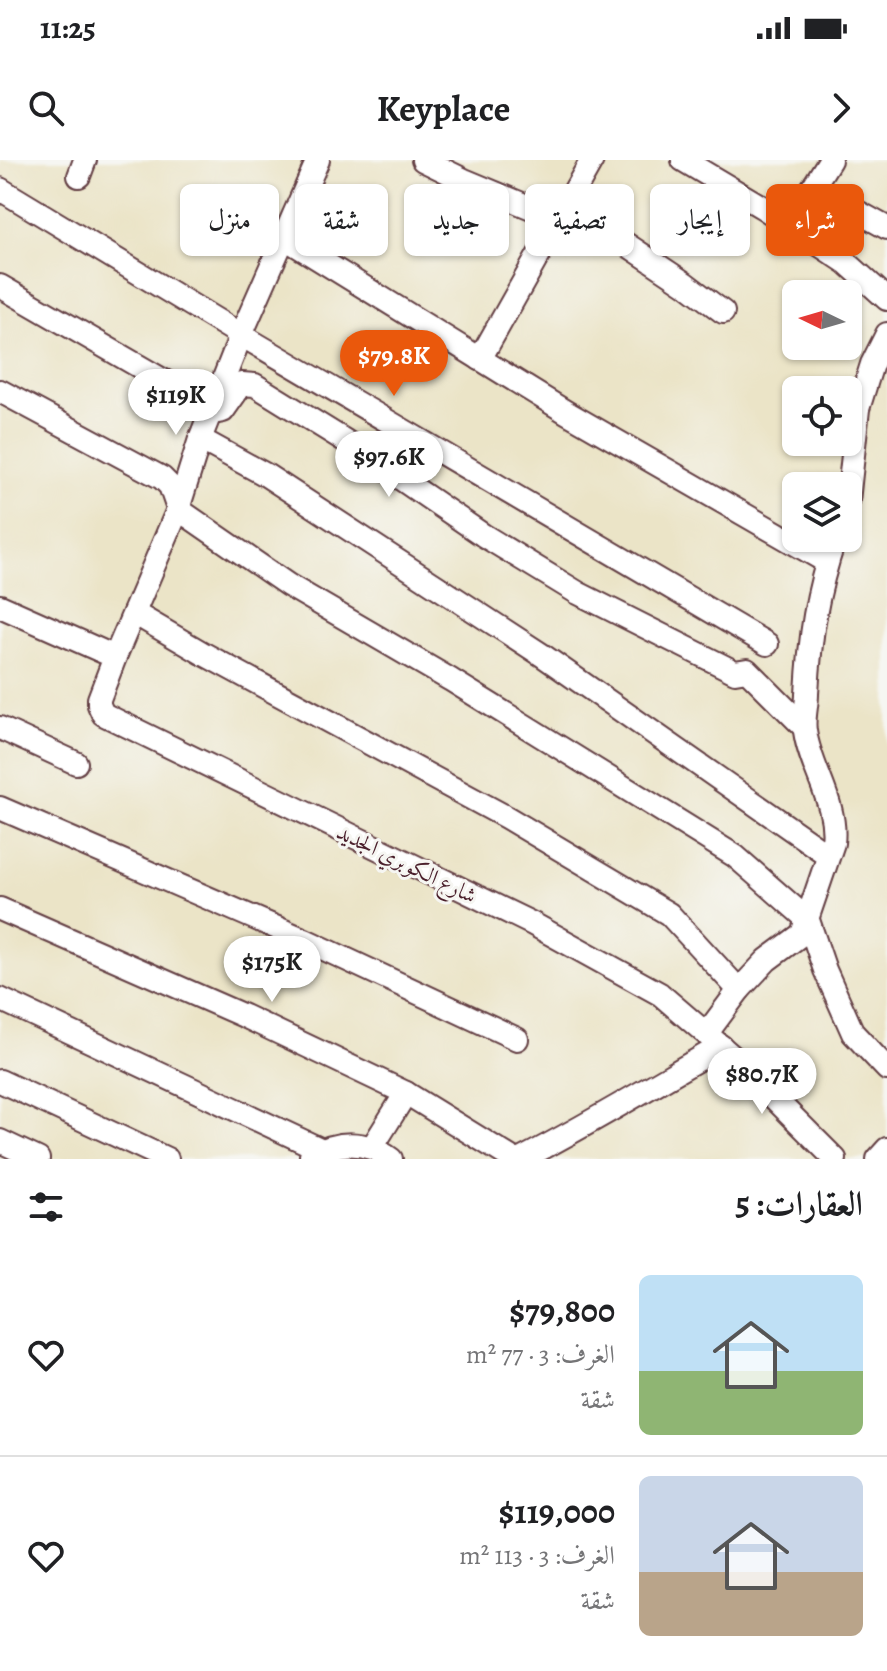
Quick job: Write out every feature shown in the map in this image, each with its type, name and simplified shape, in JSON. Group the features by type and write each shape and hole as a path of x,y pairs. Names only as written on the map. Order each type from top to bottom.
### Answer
{"street":[{"name":"شارع الكوبري الجديد","path":"318,160 211,409 178,509 99,699 103,714 533,924 660,994 714,1039 800,1121 832,1158"},
{"path":"423,160 464,180 525,200"},
{"path":"578,184 592,160"},
{"path":"683,160 716,168 766,207"},
{"path":"815,184 830,160"},
{"path":"0,189 241,335 767,644"},
{"path":"864,215 887,228"},
{"path":"283,237 603,434 827,562"},
{"path":"634,254 686,284 723,312"},
{"path":"480,359 537,256"},
{"path":"836,256 887,299"},
{"path":"0,286 211,409 223,411 242,384 255,385 344,440 483,535 578,593 735,672 747,670 804,727"},
{"path":"851,472 858,409 872,364 887,334"},
{"path":"0,391 162,478 170,486 178,509 288,585 463,687 735,856 808,920 825,970 853,1033 887,1069"},
{"path":"200,439 266,475 542,655 828,855"},
{"path":"538,1156 714,1039 739,990 767,960 802,934 834,830 804,727 810,634 830,552"},
{"path":"0,606 115,657"},
{"path":"134,613 506,817 669,914 739,990"},
{"path":"0,728 76,763"},
{"path":"0,808 305,940 517,1039"},
{"path":"0,909 244,1016 406,1093 513,1159"},
{"path":"0,999 314,1154 338,1145 362,1143 382,1153 406,1093"},
{"path":"0,1081 167,1159"},
{"path":"0,1141 38,1159"},
{"path":"878,1159 887,1149"}]}
